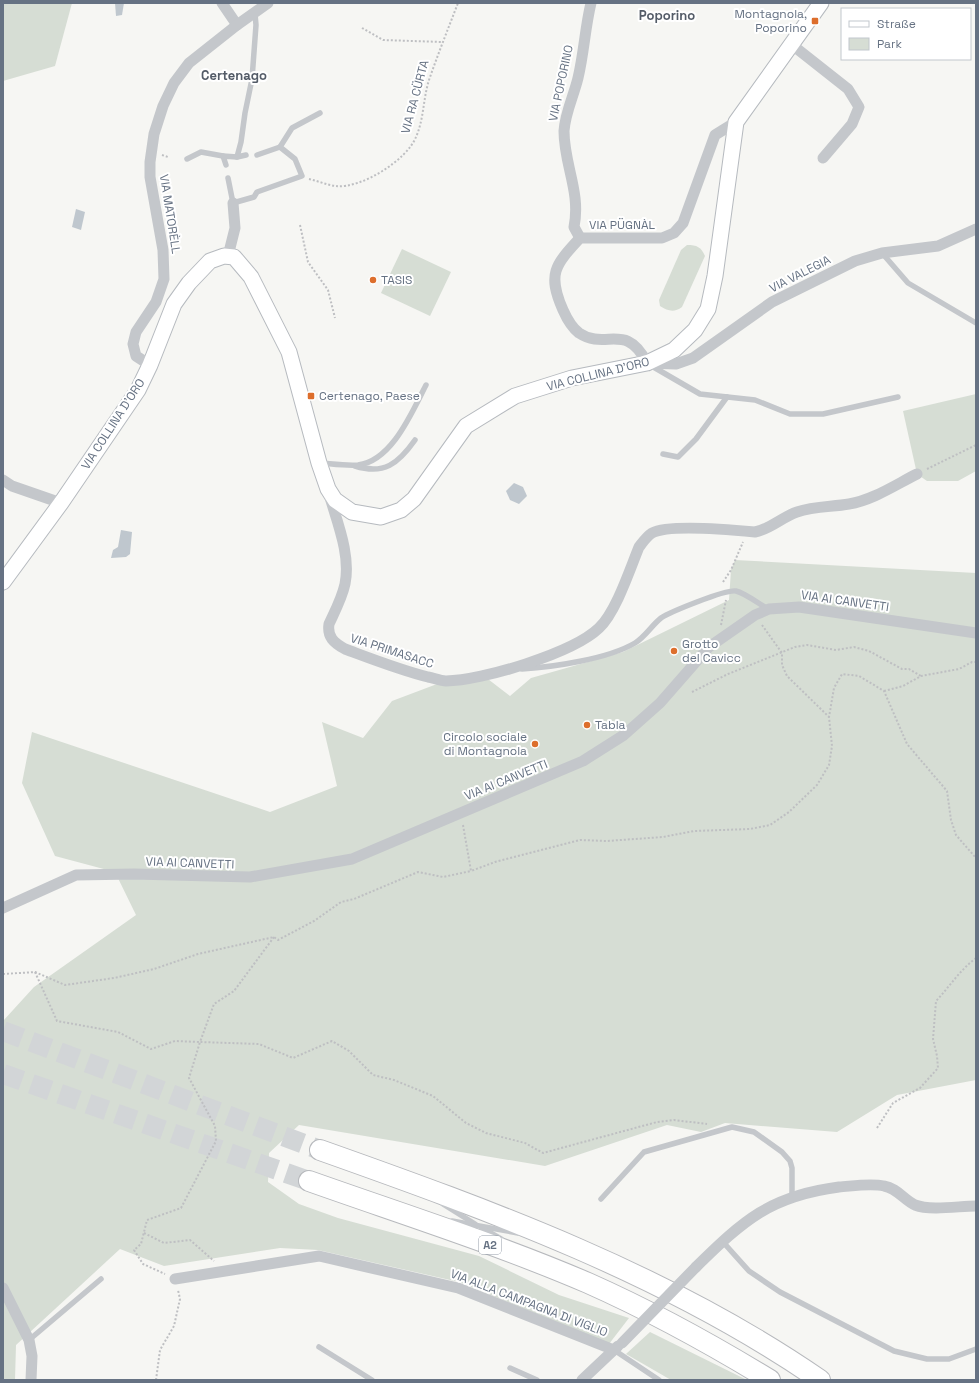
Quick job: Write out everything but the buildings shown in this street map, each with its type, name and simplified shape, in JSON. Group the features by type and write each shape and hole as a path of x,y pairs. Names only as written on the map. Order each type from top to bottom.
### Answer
{"highway":[{"name":"A2","path":"320,1150 410,1183 556,1240 622,1268 698,1306 759,1341 820,1380"},
{"name":"A2","path":"309,1181 399,1212 546,1266 618,1297 667,1321 770,1380"}],"street":[{"path":"222,3 236,25"},
{"name":"VIA MATORÈLL","path":"150,365 136,356 133,344 136,332 156,302 164,279 164,250 150,177 150,153 154,134 169,92 180,74 190,63 236,25 268,3"},
{"name":"VIA POPORINO","path":"580,238 574,227 577,212 575,193 566,152 564,130 578,76 591,3"},
{"name":"VIA COLLINA D'ORO","path":"3,582 61,503 138,390 150,365 174,304 189,283 210,261 218,257 228,256 237,260 251,277 289,352 319,463 328,490 336,500 352,512 381,517 389,516 402,510 414,499 466,426 509,400 572,378 646,363 674,350 695,330 708,309 715,276 736,122 820,3"},
{"path":"792,44 848,89 859,107 852,124 823,158"},
{"name":"VIA PÜGNÀL","path":"646,363 634,344 624,339 591,339 579,333 569,323 558,298 554,277 560,259 580,238 662,238 674,233 683,223 715,135 736,122"},
{"path":"228,256 235,228 234,203"},
{"name":"VIA VALEGIA","path":"646,363 676,364 693,358 772,302 855,261 882,253 938,246 976,228"},
{"name":"VIA PRIMASACC","path":"328,490 344,552 346,567 345,584 328,631 330,638 336,645 344,649 418,675 445,681 484,676 506,670 545,656 588,637 600,628 610,614 640,547 645,539 653,533 676,528 746,531 764,530 796,512 809,508 849,504 862,501 917,474"},
{"path":"3,480 12,486 61,503"},
{"name":"VIA AI CANVETTI","path":"3,908 76,875 134,874 250,878 352,859 584,761 624,735 660,703 709,647 755,615 769,609 799,607 976,633"},
{"name":"VIA ALLA CAMPAGNA DI VIGLIO","path":"582,1380 744,1221 764,1209 792,1196 848,1186 884,1186 896,1190 915,1205 925,1207 976,1206"},
{"name":"VIA ALLA CAMPAGNA DI VIGLIO","path":"175,1279 319,1256 458,1288 618,1346"},
{"path":"3,1288 29,1340 32,1356 31,1380"}],"lane":[{"path":"237,156 241,142 244,113 252,79 256,24 254,14"},
{"path":"257,155 280,147 292,128 320,113"},
{"path":"228,178 234,203 254,197 257,192 302,176 295,159 280,147"},
{"path":"187,159 201,152 223,156 246,155"},
{"path":"223,156 226,165"},
{"path":"882,253 908,283 976,323"},
{"path":"646,363 700,394 755,400 790,414 823,414 898,397"},
{"path":"319,463 358,465 375,460 386,452 426,385"},
{"path":"663,454 678,457 696,439 727,397"},
{"path":"347,464 365,469 379,469 393,465 404,455 414,440"},
{"path":"728,592 736,591 769,609"},
{"name":"VIA PRIMASACC","path":"506,670 533,668 617,652 636,643 662,618 691,604 728,592"},
{"path":"601,1199 644,1152 732,1127 754,1132 782,1152 790,1161 792,1168 792,1196"},
{"path":"410,1183 506,1242"},
{"path":"399,1212 556,1240"},
{"path":"722,1242 749,1271 780,1292 894,1351 927,1359 949,1359 976,1349"},
{"path":"512,1246 546,1266"},
{"path":"29,1340 100,1279"},
{"path":"618,1346 659,1380"},
{"path":"319,1347 372,1380"},
{"path":"510,1368 536,1380"}],"path":[{"name":"VIA RA CÜRTA","path":"302,176 336,186 352,184 383,171 407,152 416,137 428,83 442,42 458,3"},
{"path":"362,28 383,40 442,42"},
{"path":"300,225 308,262 328,290 335,318"},
{"path":"917,474 976,445"},
{"path":"723,582 741,550 746,531"},
{"path":"720,639 721,616 728,592"},
{"path":"755,615 782,653 782,665 787,676 829,717"},
{"path":"692,692 728,674 795,647 807,645 836,650 854,647 869,650 902,669 909,669 922,676"},
{"path":"884,691 903,686 922,676 959,669 972,662 976,662"},
{"path":"3,974 34,972 65,985 114,978 154,969 198,954 274,937 278,940 314,921 341,902 354,899 418,872 443,877 471,871 495,862 580,840 607,841 663,837 694,831 750,829 770,825 789,812 811,791 829,765 832,746 829,717 830,707 834,688 842,674 859,676 884,691 907,744 947,791 951,820 956,835 976,858"},
{"path":"462,812 471,871"},
{"path":"156,1380 160,1350 174,1326 180,1299 175,1279 144,1264 134,1250 141,1244 146,1220 181,1208 216,1141 215,1126 189,1078 214,1004 234,991 274,937"},
{"path":"877,1128 893,1103 920,1088 938,1068 933,1039 936,1001 946,990 956,975 976,958"},
{"path":"34,972 57,1021 118,1032 151,1049 175,1042 259,1044 293,1058 332,1041 349,1052 373,1075 394,1080 432,1096 466,1123 486,1133 525,1143 543,1153 657,1122 674,1120 709,1125 717,1132"},
{"path":"144,1233 164,1243 190,1240 225,1271"}],"green space":[{"path":"3,3 72,3 55,66 3,81"},
{"path":"687,245 698,247 702,250 705,256 682,307 674,311 668,310 660,306 659,300 681,250"},
{"path":"402,249 451,272 430,316 381,293"},
{"path":"976,394 976,471 958,481 927,481 917,474 903,411"},
{"path":"735,560 976,573 976,1080 897,1095 837,1132 725,1123 701,1132 667,1125 545,1166 299,1125 269,1153 268,1182 299,1204 338,1218 479,1256 559,1295 629,1318 609,1344 459,1282 318,1250 280,1248 164,1266 120,1249 16,1345 15,1380 3,1380 3,1021 34,987 136,915 115,872 55,856 22,783 32,732 270,812 337,786 322,722 363,738 392,701 445,681 484,676 510,696 531,678 623,652 729,600 731,570"},
{"path":"650,1332 747,1380 671,1380 626,1354"}],"shaded area":[{"path":"115,3 124,3 122,15 116,16"},
{"path":"76,209 85,212 81,230 72,227"},
{"path":"514,483 523,487 527,496 519,504 510,500 506,491"},
{"path":"121,530 132,532 130,554 126,557 111,558 113,550 118,547"}],"tunnel":[{"path":"3,1031 320,1150"},
{"path":"3,1074 309,1181"}],"place":[{"name":"Montagnola, Poporino","path":"815,21"},
{"name":"TASIS","path":"373,280"},
{"name":"Certenago, Paese","path":"311,396"},
{"name":"Grotto del Cavicc","path":"674,651"},
{"name":"Tabla","path":"587,725"},
{"name":"Circolo sociale di Montagnola","path":"535,744"}],"district":[{"name":"Poporino","path":"667,15"},
{"name":"Certenago","path":"234,75"}]}
